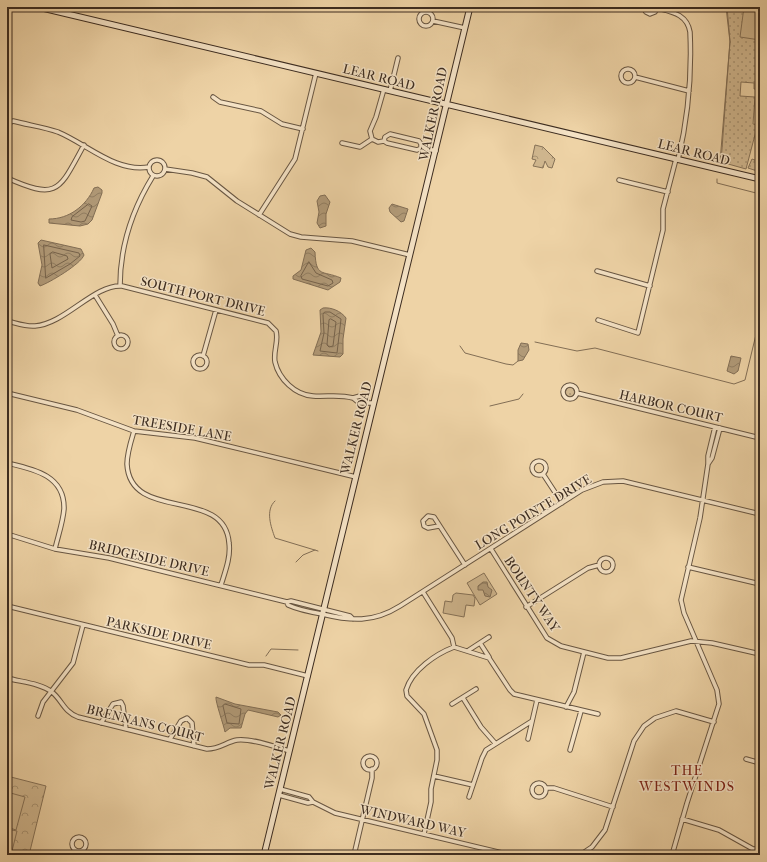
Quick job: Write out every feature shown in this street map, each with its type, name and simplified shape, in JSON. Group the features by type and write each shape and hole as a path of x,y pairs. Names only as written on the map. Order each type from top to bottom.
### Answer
{"street":[{"name":"LEAR ROAD","path":"38,7 760,179"},
{"name":"WALKER ROAD","path":"264,855 470,7"},
{"path":"598,320 638,333 663,230 663,210 685,129 691,55 688,25 679,15 657,8 654,12 649,14 643,7"},
{"path":"433,21 465,28"},
{"path":"372,139 371,129 398,58"},
{"path":"259,215 295,159 316,73"},
{"path":"635,77 689,90"},
{"path":"213,96 220,102 265,113 282,124 303,129"},
{"path":"7,124 13,121 56,131 115,163 130,167 148,167"},
{"path":"384,141 386,135 390,134 419,141 421,147"},
{"path":"372,139 378,142 384,141 417,150 421,147 436,151"},
{"path":"342,143 360,147 372,139"},
{"path":"7,178 42,191 53,189 62,183 84,145"},
{"path":"159,160 165,169 161,176 153,176 149,172 148,167 151,162 159,160"},
{"path":"165,169 207,177 236,201 285,232 296,236 352,241 410,255"},
{"path":"120,286 121,257 129,224 137,203 153,176"},
{"path":"619,180 668,192"},
{"path":"597,271 650,286"},
{"name":"SOUTH PORT DRIVE","path":"7,321 31,326 45,325 106,289 120,286 266,322 274,327 278,336 275,351 276,366 284,380 296,390 311,396 336,394 353,398 362,397 366,398 367,402"},
{"path":"95,295 113,324 118,336"},
{"path":"203,356 216,310"},
{"name":"TREESIDE LANE","path":"7,393 76,410 134,431 195,438 356,477"},
{"name":"HARBOR COURT","path":"576,393 760,438"},
{"name":"SOUTH PORT DRIVE","path":"353,398 359,403 374,403"},
{"path":"672,855 718,706 718,693 684,613 681,600 699,521 708,456 715,427"},
{"path":"708,464 712,458 720,428"},
{"path":"134,431 127,463 129,473 137,487 153,498 207,512 218,519 226,530 230,549 222,585"},
{"path":"7,463 41,472 52,479 60,490 64,510 55,548"},
{"path":"543,474 562,503"},
{"name":"LONG POINTE DRIVE","path":"323,612 350,616 353,618 368,618 383,615 423,592 593,484 613,481 628,482 760,514"},
{"path":"440,526 428,528 424,526 423,521 426,516 431,516 440,526 465,565"},
{"name":"BRIDGESIDE DRIVE","path":"7,534 55,548 109,558 287,602 291,601 323,612"},
{"name":"BOUNTY WAY","path":"490,549 542,632 552,642 608,658 618,658 686,641 712,643 760,654"},
{"path":"526,607 588,568 599,565"},
{"path":"688,567 760,584"},
{"path":"423,592 452,638 454,646"},
{"name":"BRIDGESIDE DRIVE","path":"287,602 295,608 323,612"},
{"name":"PARKSIDE DRIVE","path":"7,606 249,665 264,665 308,676"},
{"path":"38,716 43,702 73,663 83,625"},
{"path":"469,650 489,637"},
{"path":"480,642 511,692 537,700 598,714"},
{"path":"424,834 431,802 430,789 437,760 437,750 426,718 420,708 407,696 406,690 416,673 444,651 454,646 489,658"},
{"path":"566,707 574,692 584,652"},
{"path":"7,678 43,687 51,691"},
{"path":"452,704 476,689"},
{"name":"BRENNANS COURT","path":"51,691 70,714 101,723 212,749 242,740 290,751"},
{"path":"463,698 481,727 495,743"},
{"path":"528,738 537,700"},
{"path":"101,723 113,704 121,702 123,706 126,729"},
{"path":"570,750 581,711"},
{"path":"583,854 592,847 602,834 613,807 634,741 640,730 646,724 667,713 676,712 714,722"},
{"path":"170,740 181,721 187,718 192,723 194,746"},
{"path":"469,797 483,755 495,743 532,721"},
{"path":"746,759 760,763"},
{"path":"354,855 372,778 372,769"},
{"path":"434,776 473,785"},
{"path":"546,788 554,788 613,807"},
{"name":"WINDWARD WAY","path":"280,792 304,795 313,802 332,812 511,855"},
{"path":"682,819 719,830 753,849 760,849"}],"green space":[{"path":"727,7 760,7 760,89 754,89 754,83 741,82 740,96 755,97 753,124 760,125 760,131 756,131 746,169 721,162 730,41"},
{"path":"744,7 760,7 760,40 740,37"},
{"path":"535,145 543,147 555,159 552,168 548,167 545,161 543,168 533,166 536,160 532,159"},
{"path":"752,159 760,162 760,172 748,168"},
{"path":"568,388 572,388 574,392 572,396 568,396 566,394 566,390"},
{"path":"484,573 497,594 480,605 467,583"},
{"path":"456,593 473,595 475,598 474,606 466,605 464,617 443,613 445,601 452,602 453,595"},
{"path":"7,776 46,786 29,855 7,855"},
{"path":"7,792 25,797 16,830 7,827"},
{"path":"7,829 17,831 11,855 7,855"}],"water":[{"path":"98,187 102,190 102,193 92,220 88,224 80,226 49,223 49,219 63,217 82,206 94,188"},
{"path":"325,195 330,202 326,214 326,226 320,228 317,223 319,212 317,201 320,196"},
{"path":"392,204 408,209 404,221 401,222 390,212 389,208"},
{"path":"41,240 81,249 84,255 82,259 71,268 40,286 38,283 42,265 38,243"},
{"path":"311,248 315,252 317,266 321,272 341,278 340,282 328,290 293,279 293,276 301,270 306,250"},
{"path":"323,308 336,310 346,318 343,339 343,354 340,357 313,355 321,332 320,310"},
{"path":"521,343 528,344 529,350 523,360 518,361 518,350"},
{"path":"731,356 741,358 738,371 734,374 727,371"},
{"path":"483,582 487,582 488,587 492,590 490,597 485,596 483,590 478,590 478,586"},
{"path":"216,697 235,704 278,712 281,715 278,717 248,710 245,714 241,728 230,728 225,732"}],"waterway":[{"path":"720,162 730,42 726,7"},
{"path":"717,179 717,183 760,194"},
{"path":"535,342 577,351 595,348 734,384 745,380 760,318"},
{"path":"460,346 465,353 506,364 513,365 518,361"},
{"path":"490,406 519,399 523,394"},
{"path":"275,501 270,509 270,519 275,538 318,551"},
{"path":"296,562 303,555 315,550"},
{"path":"266,656 271,649 298,650"}],"district":[{"name":"THE WESTWINDS","path":"687,778"}]}
